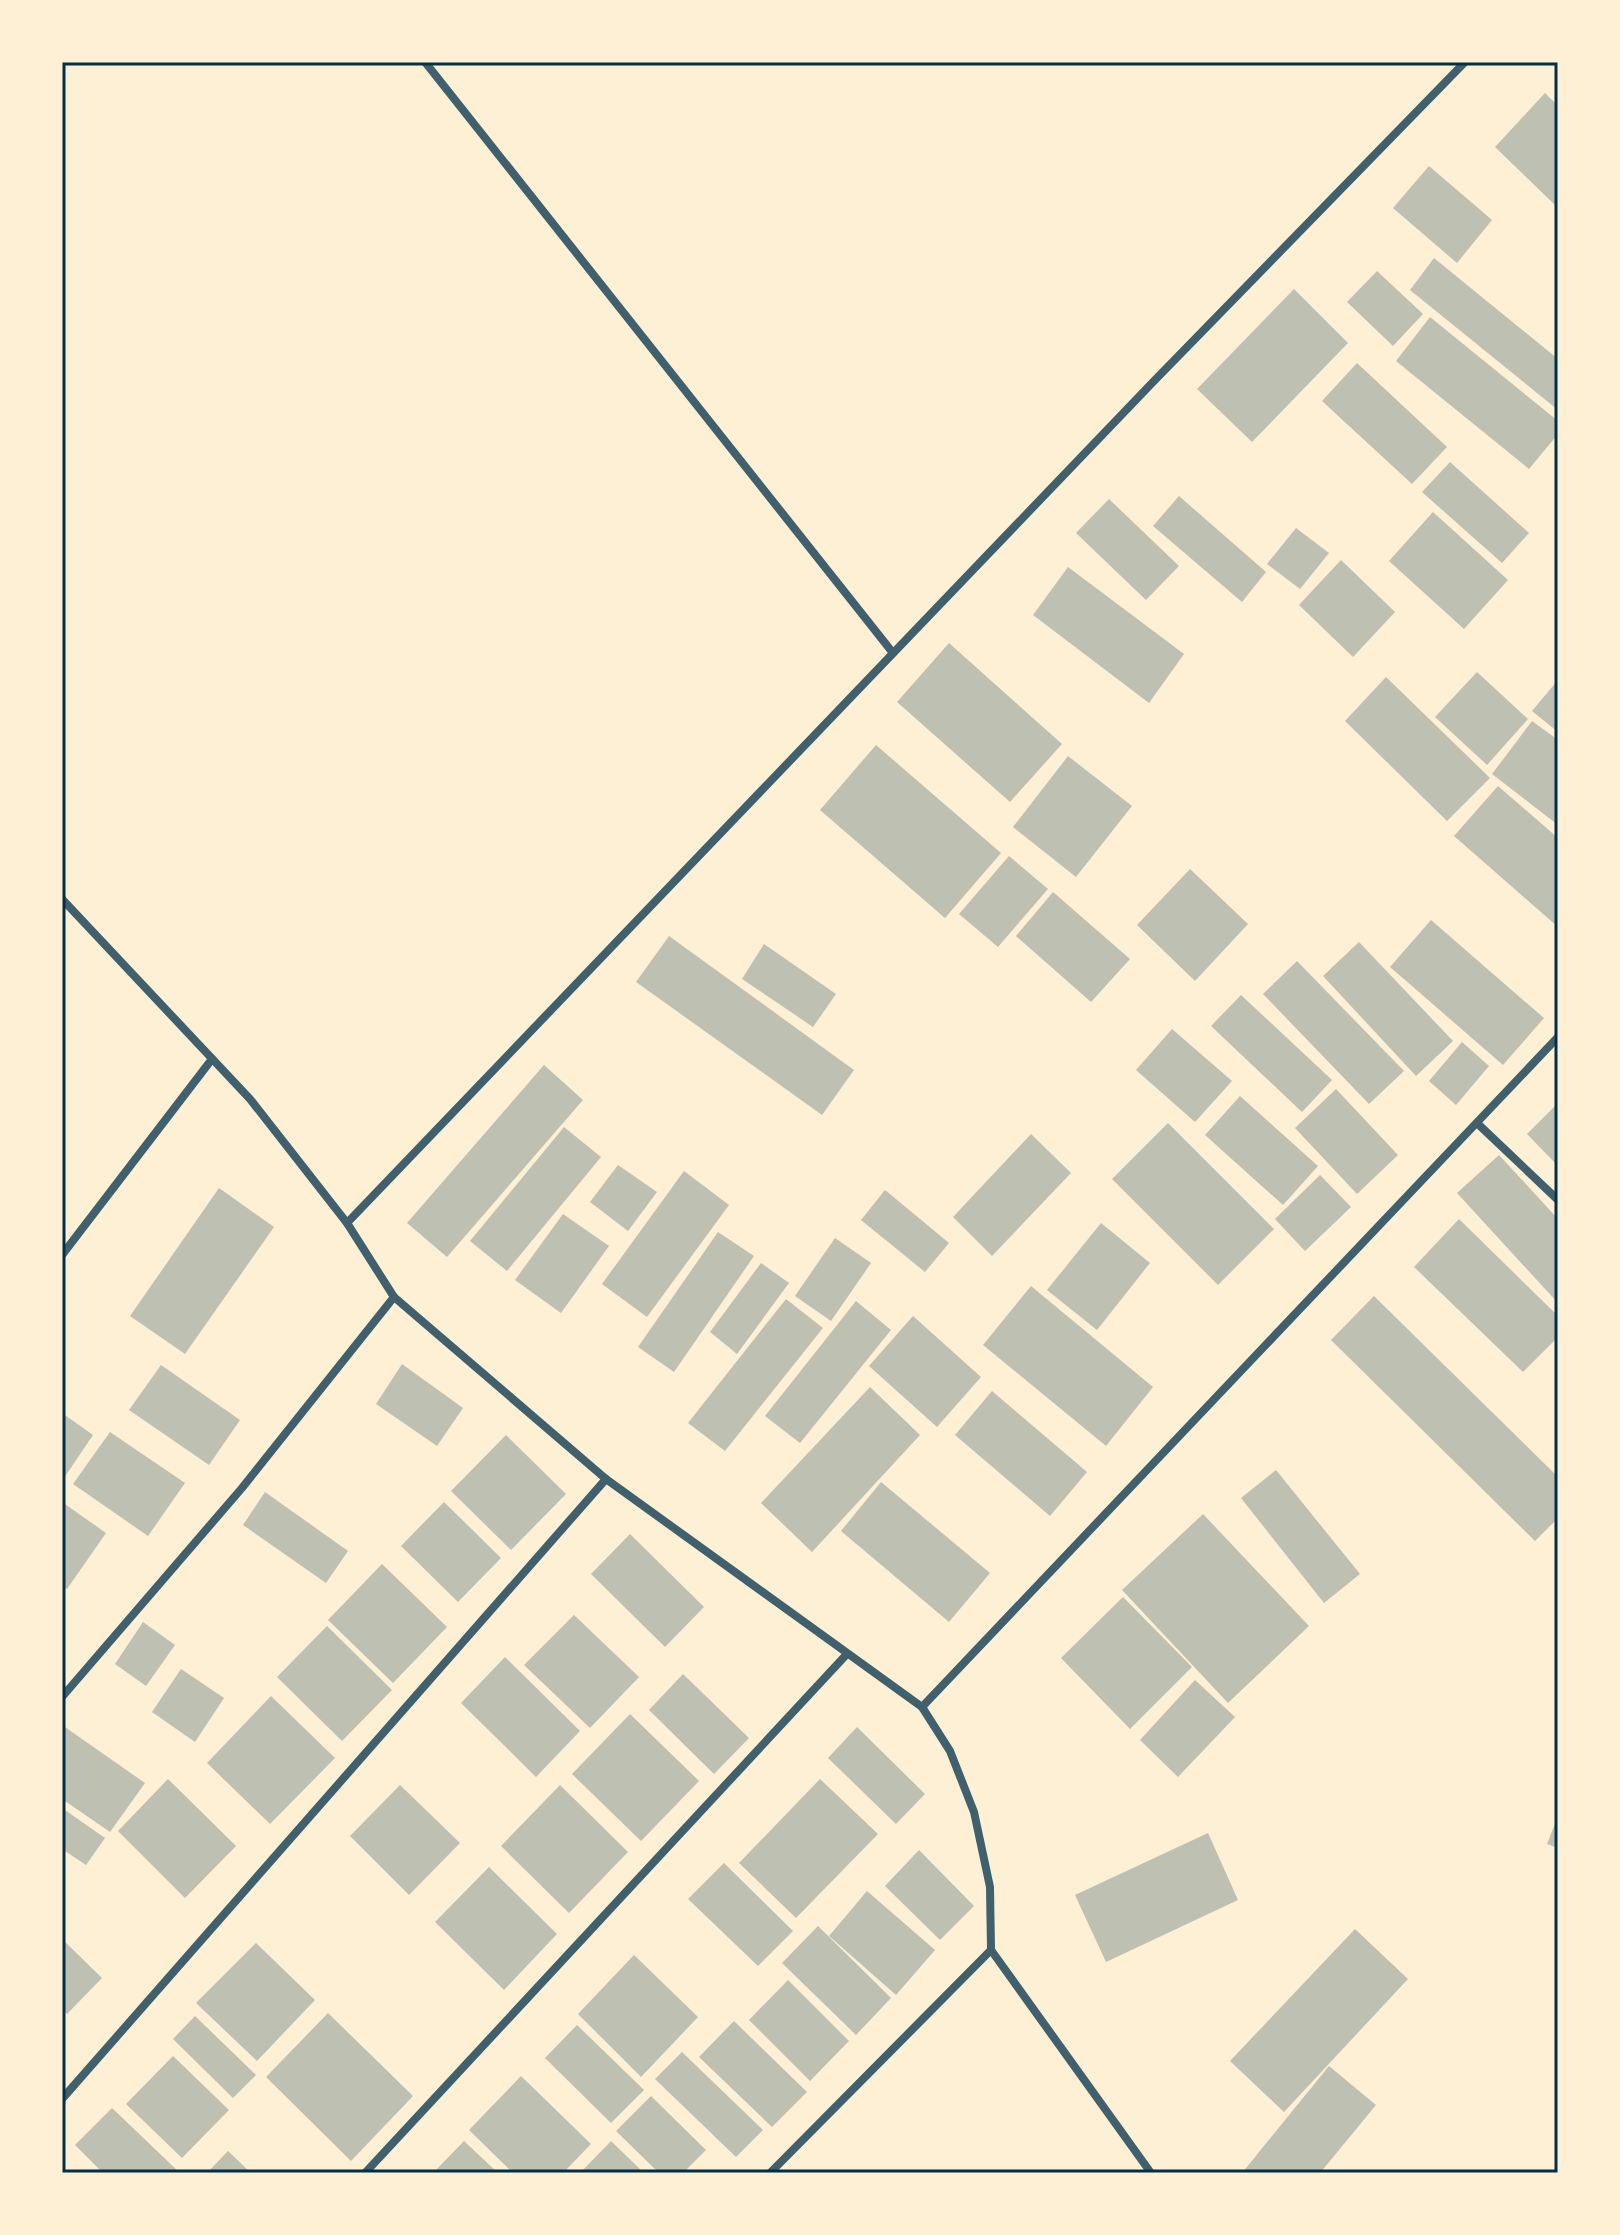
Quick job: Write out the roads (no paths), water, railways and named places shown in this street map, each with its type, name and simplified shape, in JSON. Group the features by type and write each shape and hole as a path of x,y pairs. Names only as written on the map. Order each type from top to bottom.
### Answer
{"street":[{"path":"425,62 893,653"},
{"path":"347,1223 1465,62"},
{"path":"62,899 250,1099 347,1223 394,1297 606,1479 922,1707 950,1751 974,1812 990,1887 991,1950 1151,2173"},
{"path":"922,1707 1558,1037"},
{"path":"62,1255 212,1059"},
{"path":"1478,1124 1558,1200"},
{"path":"62,1697 242,1488 394,1297"},
{"path":"62,2099 606,1479"},
{"path":"365,2173 846,1655"},
{"path":"770,2173 991,1950"}]}
